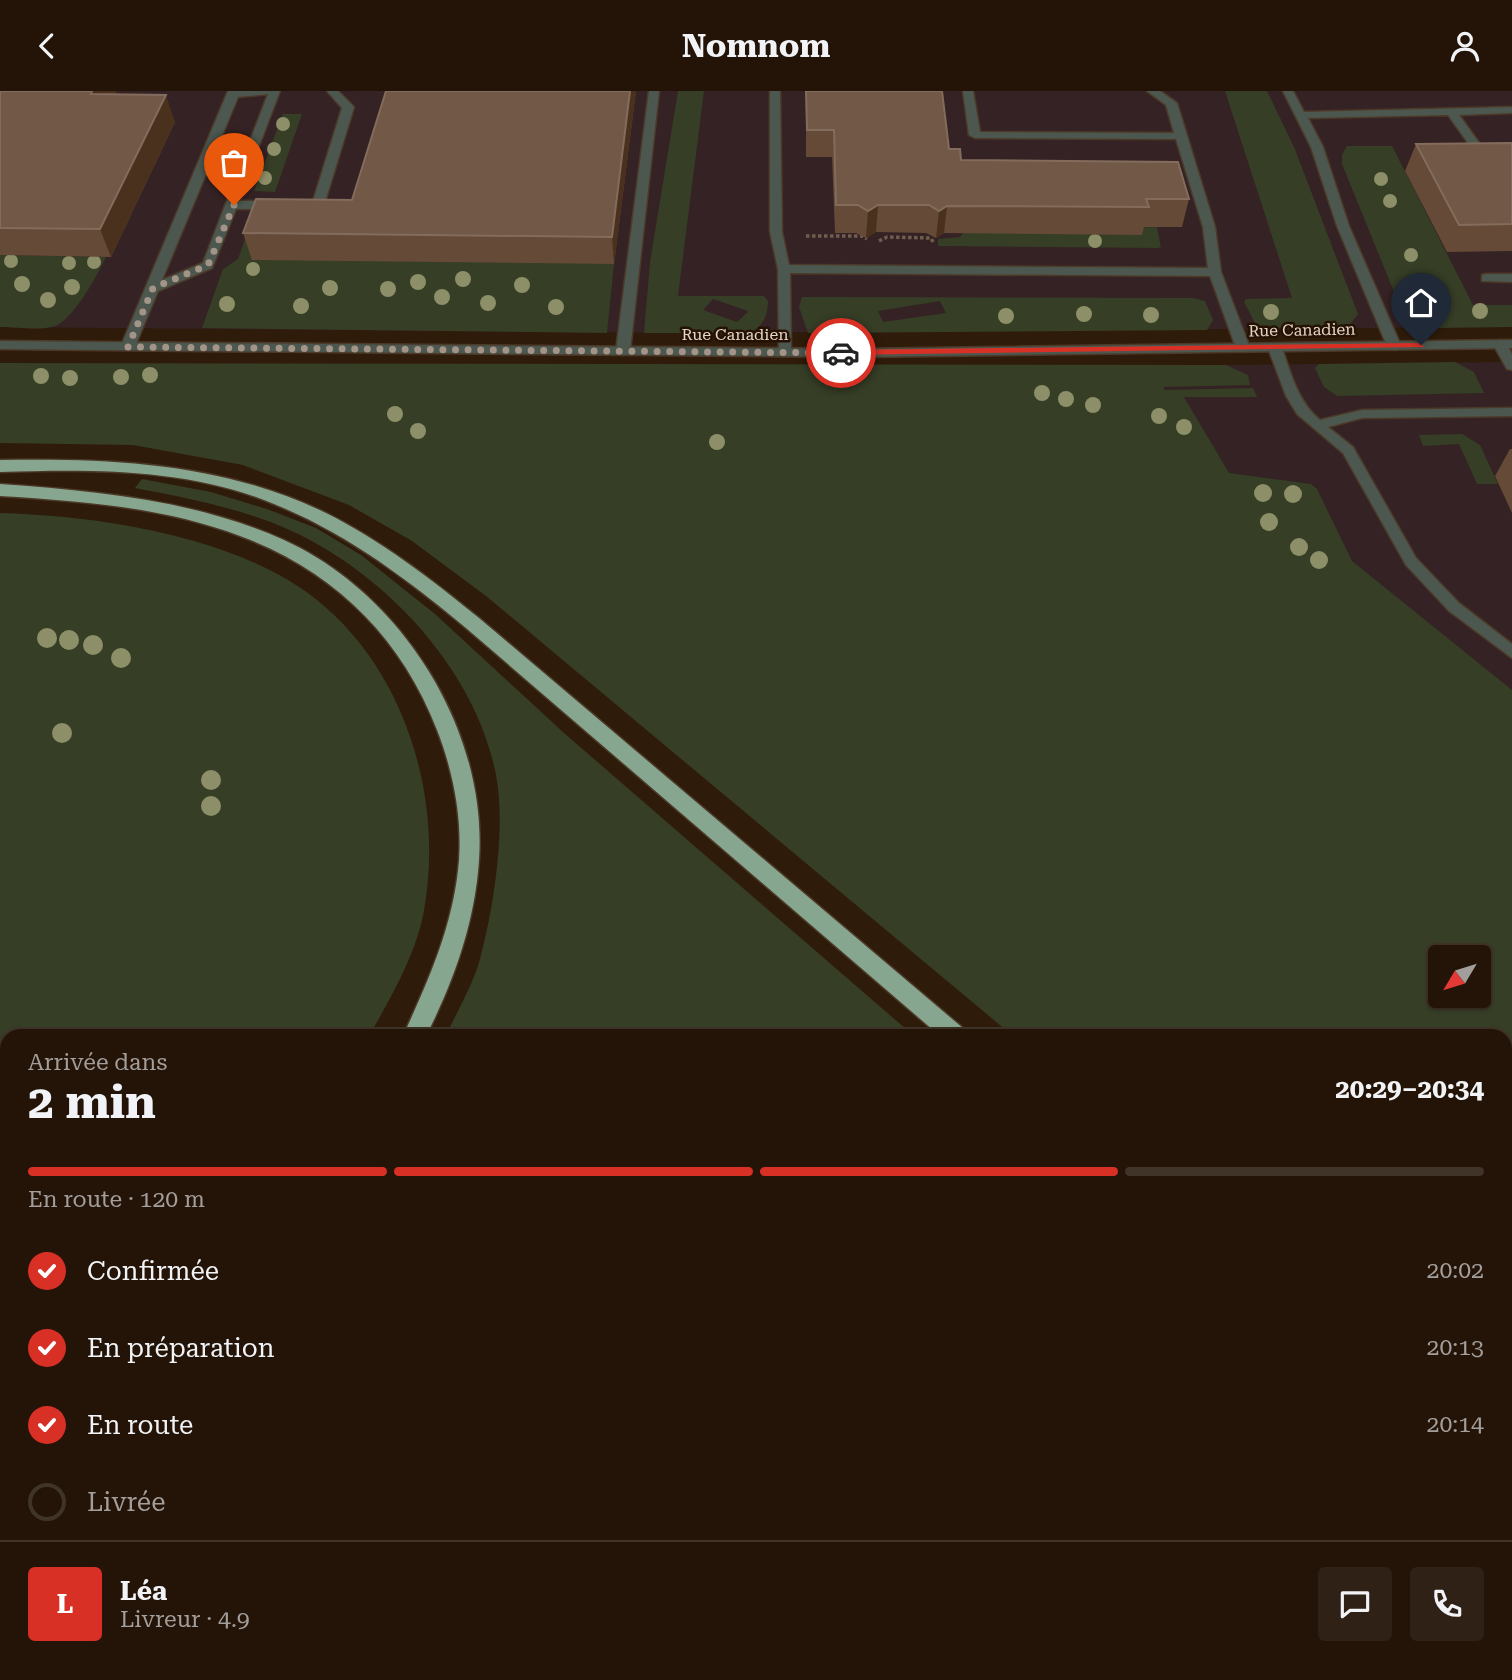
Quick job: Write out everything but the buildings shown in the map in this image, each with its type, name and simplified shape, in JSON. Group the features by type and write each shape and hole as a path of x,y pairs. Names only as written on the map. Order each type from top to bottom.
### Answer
{"highway":[{"path":"0,467 114,465 174,471 278,499 373,547 504,651 948,1029"},
{"path":"0,490 153,507 247,531 331,574 379,616 411,655 430,688 456,755 465,793 469,859 456,938 443,978 418,1029"}],"street":[{"path":"128,347 234,93 269,91"},
{"path":"153,288 208,265 234,205 275,91"},
{"path":"234,205 318,205 348,107 332,91"},
{"path":"623,351 653,91"},
{"path":"775,91 776,232 783,269 784,352"},
{"path":"968,91 975,135 1181,136"},
{"path":"1152,91 1171,103 1209,227 1215,272 1242,348"},
{"path":"1289,91 1317,146 1343,226 1394,346"},
{"path":"1301,115 1512,110"},
{"path":"1452,112 1493,170"},
{"path":"783,269 1215,272"},
{"path":"1486,278 1512,278"},
{"path":"1506,344 1512,366"},
{"name":"Rue Canadien","path":"0,345 784,352 1506,344"},
{"path":"1275,348 1293,396 1304,414 1348,450 1411,561 1454,607 1512,652"},
{"path":"1318,425 1362,414 1512,412"}],"path":[{"path":"830,236 862,236 868,244 887,237 931,237 934,246"}],"shaded area":[{"path":"0,91 1512,91 1512,327 693,333 0,327"},
{"path":"1512,362 1512,713 1143,411 1130,366"}],"green space":[{"path":"678,91 704,91 678,296 764,296 768,301 764,320 749,333 644,333 650,262","holes":["713,299 748,311 737,322 703,310"]},
{"path":"1225,91 1267,91 1294,147 1358,314 1348,327 1258,329 1244,302 1246,299 1292,298"},
{"path":"283,114 302,114 275,192 254,191"},
{"path":"1347,146 1392,146 1473,305 1512,305 1512,327 1433,328 1421,326 1403,314 1342,164 1342,155"},
{"path":"252,219 614,264 607,333 202,328 223,269 238,259"},
{"path":"1157,227 1161,247 1158,248 938,246 938,239 960,237 963,233"},
{"path":"0,255 106,257 84,296 69,315 55,326 35,329 0,327"},
{"path":"802,297 1193,298 1205,301 1213,320 1207,330 808,333 799,307","holes":["940,301 946,313 883,322 878,311"]},
{"path":"1455,362 1474,372 1484,393 1337,396 1324,387 1315,368 1319,364"},
{"path":"0,363 1226,365 1248,375 1250,385 1163,387 1165,390 1253,388 1257,397 1184,397 1229,473 1311,484 1317,489 1352,561 1512,690 1512,1029 1005,1029 486,596 412,541 349,505 243,465 133,445 0,443"},
{"path":"1462,434 1480,445 1498,484 1477,484 1459,444 1423,446 1419,435"},
{"path":"142,479 211,492 316,528 361,555 435,614 564,733 906,1029 449,1029 480,959 494,892 499,842 496,775 485,734 467,695 443,657 415,623 383,591 348,564 311,541 273,523 205,503 135,488"},
{"path":"0,513 80,519 166,534 208,545 285,578 317,600 349,630 375,664 396,703 412,743 423,786 429,830 423,916 414,947 373,1029 0,1029"}],"way so far":[{"path":"234,205 208,265 153,288 128,347 841,353"}],"route":[{"path":"841,353 1421,345"}]}
